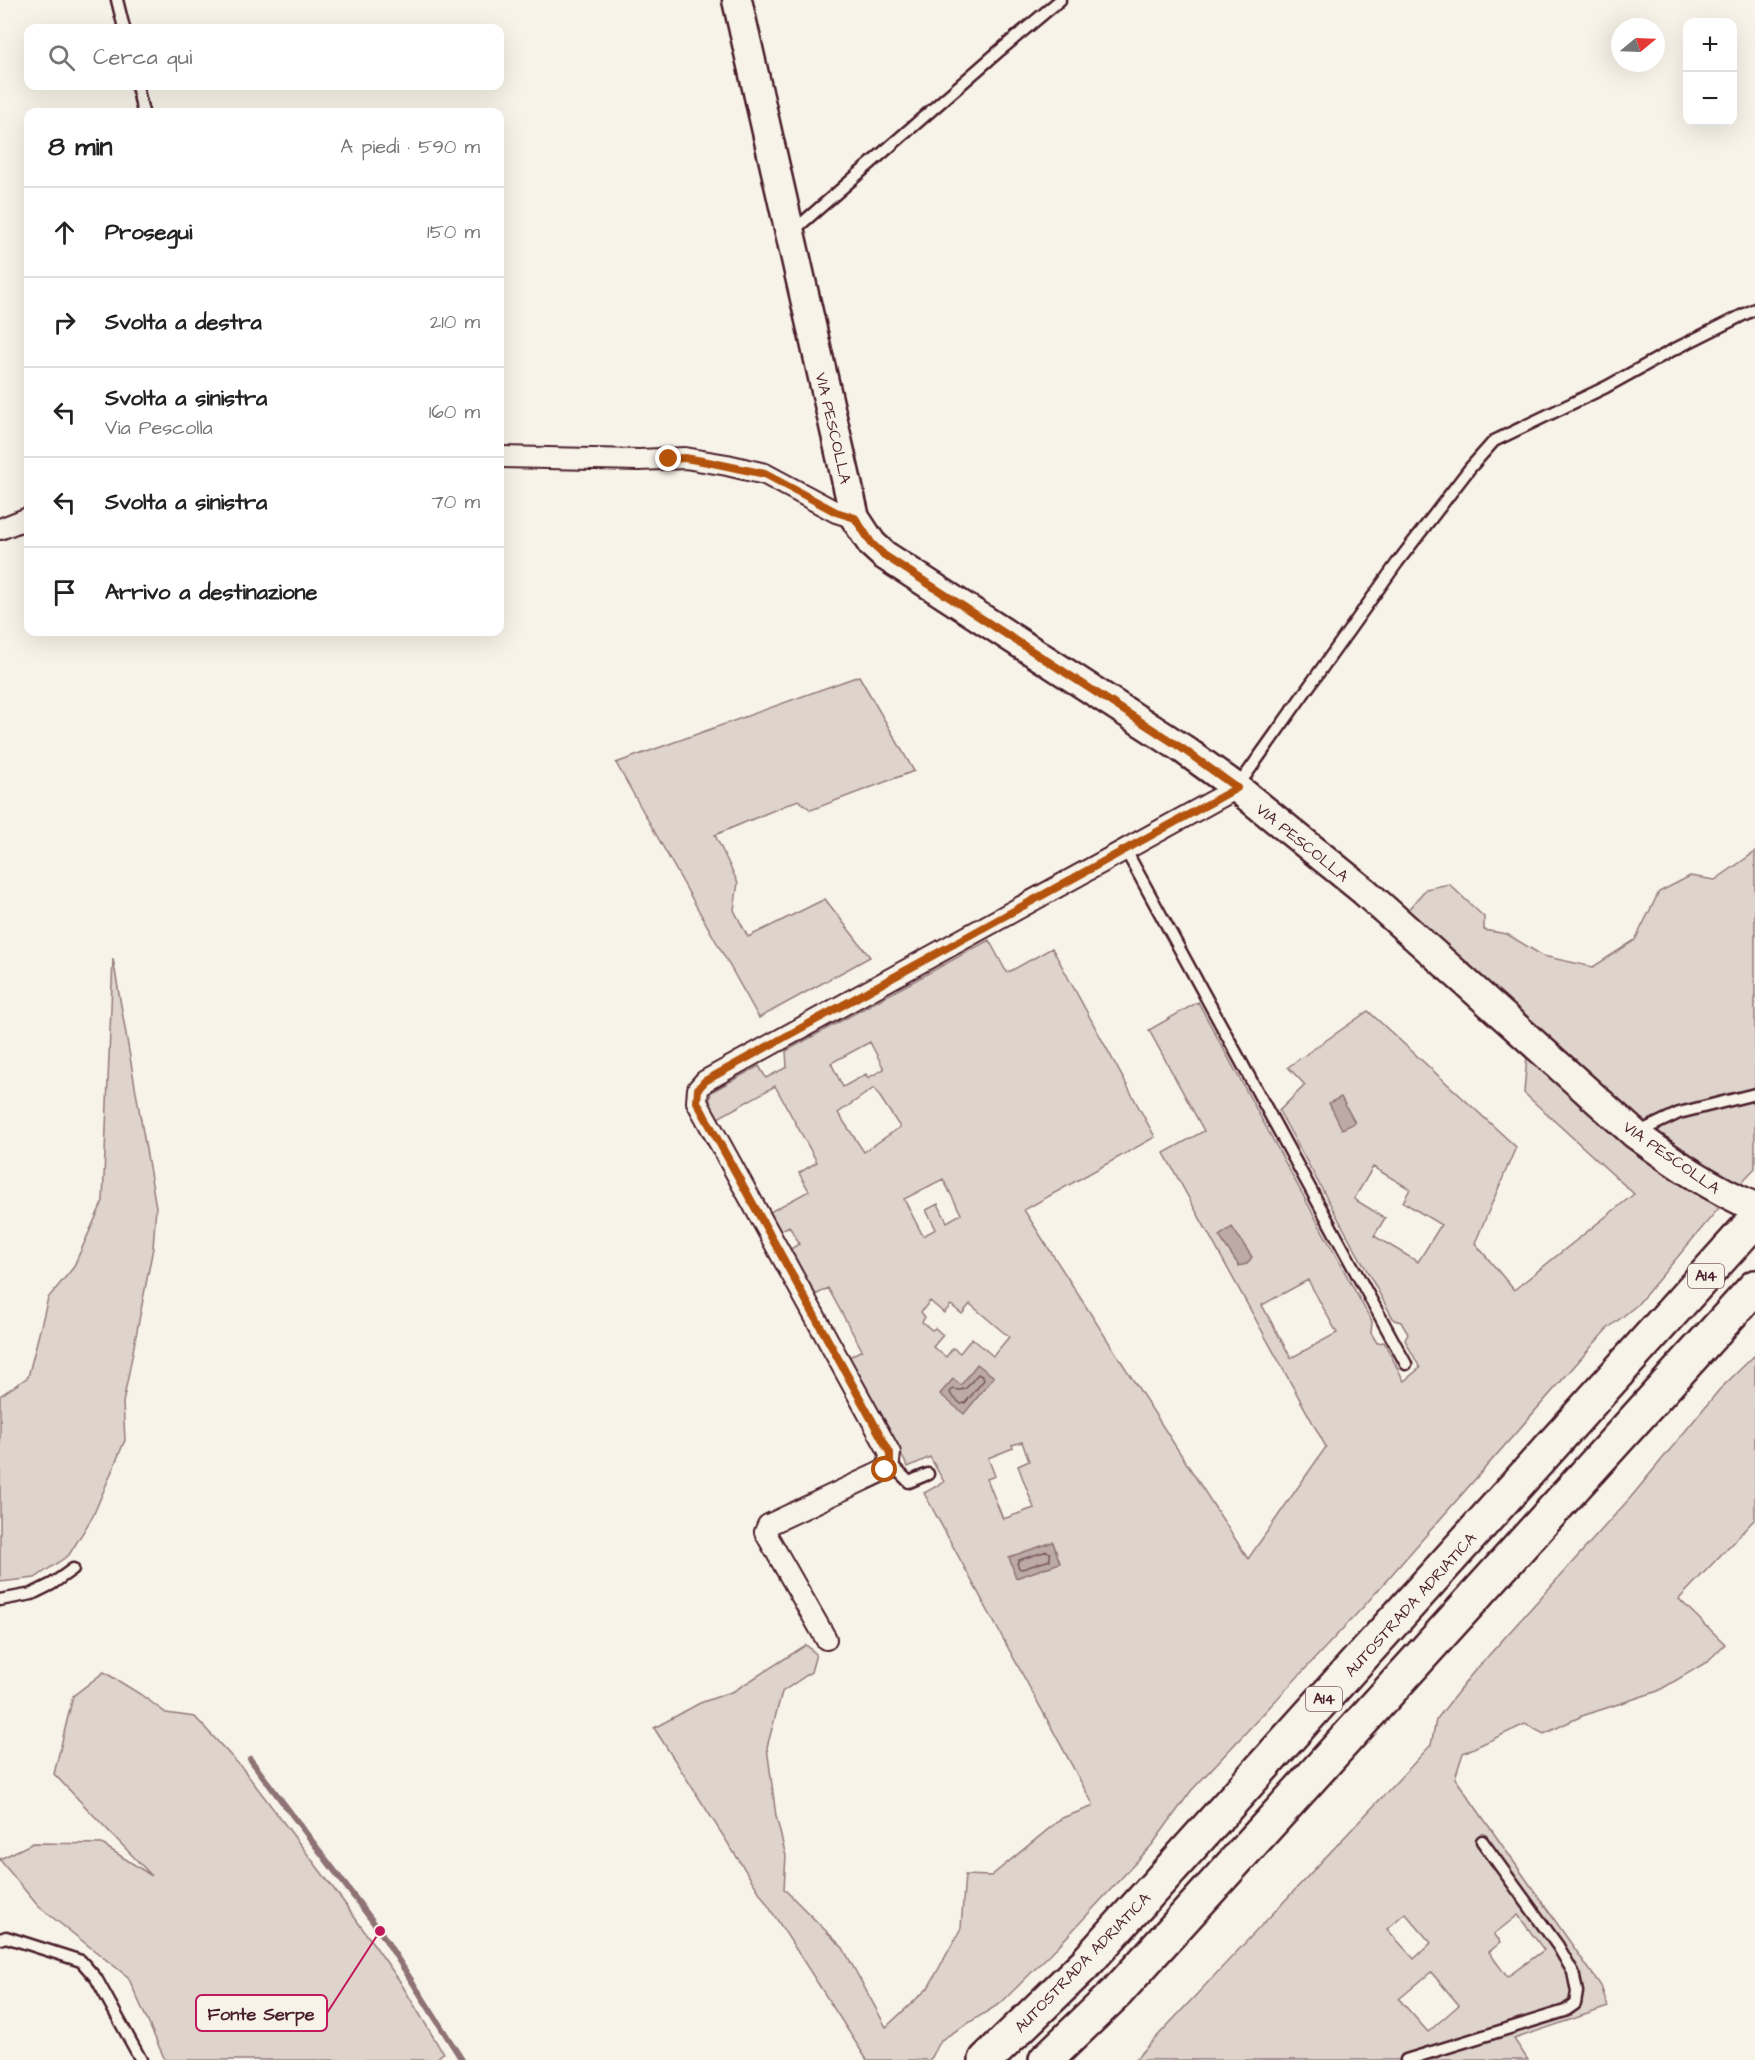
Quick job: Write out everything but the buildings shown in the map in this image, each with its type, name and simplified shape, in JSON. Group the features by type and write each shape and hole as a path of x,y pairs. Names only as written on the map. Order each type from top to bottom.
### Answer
{"highway":[{"name":"AUTOSTRADA ADRIATICA","path":"986,2060 1086,1963 1755,1220"},
{"name":"A14","path":"1046,2060 1117,1992 1755,1287"}],"street":[{"name":"VIA PESCOLLA","path":"737,0 855,518 872,544 884,555 1183,749 1237,788 1364,891 1635,1134 1683,1169 1729,1196 1755,1207"},
{"path":"504,457 639,460 685,458 727,465 765,474 836,512 855,518"},
{"path":"0,529 24,520"},
{"path":"826,1639 765,1533 768,1525 885,1470 890,1462 890,1453 697,1102 698,1089 705,1081 1237,788"}],"lane":[{"path":"117,0 123,24"},
{"path":"790,234 1060,0"},
{"path":"138,90 142,108"},
{"path":"1237,788 1397,563 1470,468 1494,441 1606,387 1755,309"},
{"path":"1125,849 1406,1364"},
{"path":"1635,1134 1679,1113 1755,1094"},
{"path":"890,1462 909,1482 928,1474"},
{"path":"0,1600 32,1594 52,1584 73,1569"},
{"path":"1406,2060 1565,2010 1575,2004 1577,1992 1573,1972 1558,1946 1482,1840"},
{"path":"0,1939 6,1937 81,1961 96,1978 141,2060"}],"shaded area":[{"path":"859,676 914,771 811,810 798,800 715,835 738,883 734,910 748,937 825,899 870,957 759,1018 616,763"},
{"path":"1755,852 1755,1168 1740,1184 1715,1173 1667,1145 1406,912 1426,889 1449,884 1484,917 1484,930 1507,934 1543,956 1593,967 1635,940 1659,892 1690,876 1715,880"},
{"path":"989,940 1007,973 1052,948 1155,1137 1024,1210 1248,1559 1326,1447 1164,1153 1204,1131 1149,1030 1198,1002 1372,1322 1371,1333 1377,1343 1384,1342 1404,1381 1420,1368 1405,1340 1408,1334 1401,1322 1394,1320 1279,1111 1305,1085 1288,1067 1368,1011 1516,1147 1475,1243 1514,1290 1634,1194 1524,1093 1527,1055 1627,1143 1719,1208 1637,1305 1606,1330 1364,1606 1191,1791 1152,1845 1062,1942 1001,2003 941,2040 929,2060 867,2060 654,1728 700,1703 734,1691 806,1645 816,1654 811,1672 782,1692 767,1747 776,1816 786,1856 784,1889 843,1948 886,2027 928,1988 961,1928 965,1875 991,1876 1062,1818 1094,1806 924,1493 944,1482 930,1457 908,1467 847,1358 862,1350 828,1288 812,1297 787,1251 799,1244 789,1226 777,1233 709,1107 711,1092 759,1066 766,1078 787,1067 786,1051","holes":["870,1042 884,1069 868,1078 866,1074 843,1087 831,1063","775,1086 817,1162 799,1173 809,1191 770,1212 718,1118","874,1088 900,1127 864,1152 838,1113","1373,1167 1410,1189 1403,1202 1441,1225 1418,1262 1374,1236 1385,1218 1354,1199","943,1179 961,1214 947,1222 938,1204 926,1210 936,1229 923,1236 904,1199","1308,1280 1337,1333 1291,1358 1262,1305","930,1301 944,1313 951,1305 962,1314 970,1304 1009,1337 993,1356 972,1338 960,1353 953,1348 946,1357 933,1347 943,1335 922,1322 925,1317 921,1312","1022,1442 1029,1461 1018,1466 1034,1508 1003,1519 987,1479 995,1476 988,1458 1013,1448 1012,1445"]},
{"path":"113,959 156,1207 153,1248 123,1403 125,1440 93,1516 69,1555 35,1578 0,1582 0,1396 28,1377 48,1298 73,1268 103,1201"},
{"path":"1755,1355 1755,1519 1679,1599 1725,1644 1707,1662 1658,1691 1582,1716 1544,1734 1525,1724 1463,1753 1455,1778 1601,1986 1608,2007 1514,2039 1528,2060 1135,2060 1431,1745 1436,1720 1471,1675 1631,1497 1719,1390","holes":["1405,1913 1431,1943 1414,1959 1387,1929","1518,1915 1544,1950 1507,1977 1489,1952 1501,1942 1494,1934","1431,1972 1459,2005 1428,2032 1399,1999"]},
{"path":"104,1672 166,1713 195,1717 243,1769 343,1901 399,1980 443,2053 435,2060 165,2060 128,1977 38,1906 0,1860 33,1843 102,1844 152,1876 54,1774 73,1696"}],"water":[{"path":"1341,1097 1355,1123 1342,1129 1329,1103"},
{"path":"1232,1227 1252,1257 1247,1264 1239,1266 1219,1236"},
{"path":"977,1364 994,1377 964,1414 940,1394 953,1379 961,1385"},
{"path":"1053,1542 1060,1563 1016,1578 1009,1557"}],"waterway":[{"path":"250,1759 380,1931 462,2060"}],"place":[{"name":"Fonte Serpe","path":"380,1931"}],"route":[{"path":"669,459 685,458 765,474 836,512 855,518 872,544 884,555 1183,749 1237,788 705,1081 698,1089 697,1102 890,1453 890,1462 885,1470"}]}
